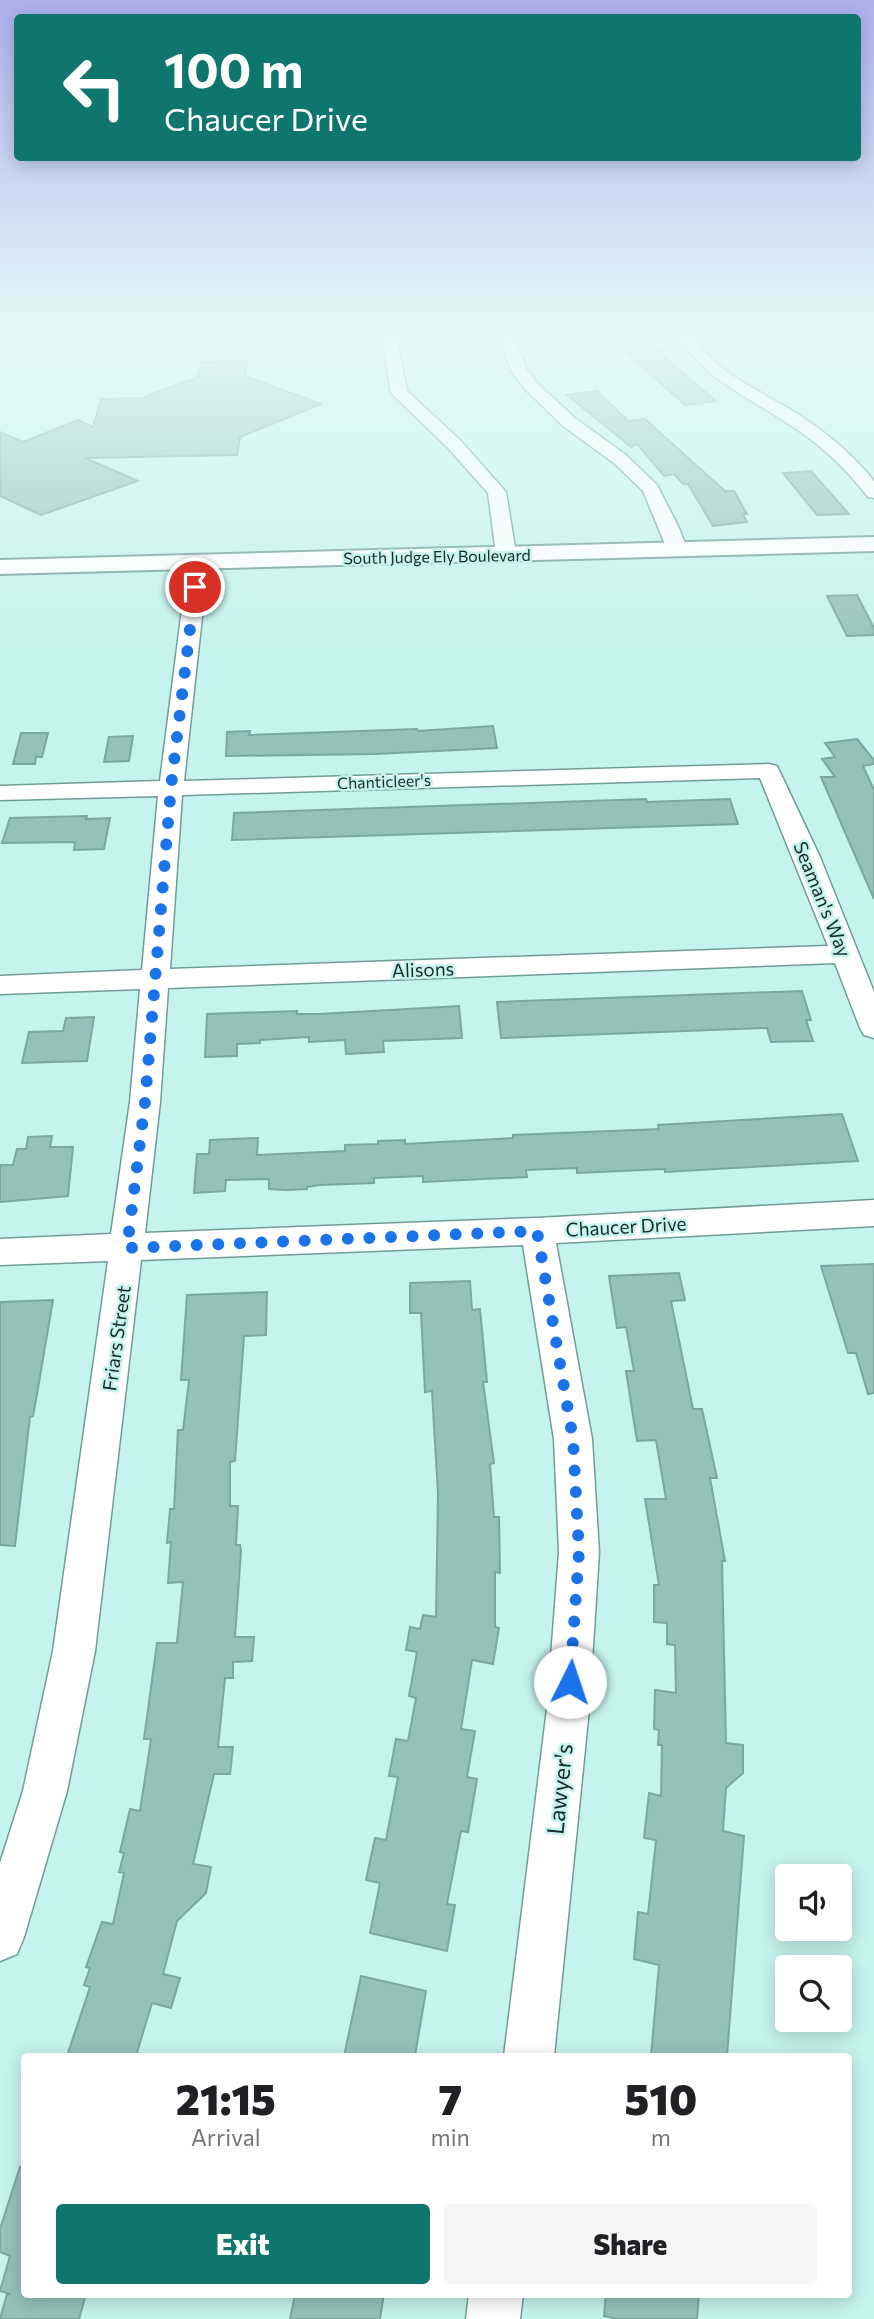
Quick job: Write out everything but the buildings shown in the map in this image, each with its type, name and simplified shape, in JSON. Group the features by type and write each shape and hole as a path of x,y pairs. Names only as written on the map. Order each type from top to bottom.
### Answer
{"main road":[{"name":"South Judge Ely Boulevard","path":"0,567 874,544"}],"street":[{"path":"452,442 497,492 506,554"},
{"path":"596,442 651,489 677,549"},
{"path":"825,442 855,467 874,493"},
{"name":"Friars Street","path":"0,1937 45,1791 74,1651 145,1102 171,787 198,562"},
{"name":"Chanticleer's","path":"0,793 769,771"},
{"name":"Seaman's Way","path":"769,771 807,857 874,1028"},
{"name":"Alisons","path":"0,985 846,954"},
{"name":"Chaucer Drive","path":"0,1252 537,1231 874,1213"},
{"name":"Lawyer's","path":"528,2053 568,1709 579,1552 573,1439 537,1231"},
{"path":"493,2319 496,2298"}],"route":[{"path":"195,587 171,787 145,1102 127,1248 537,1231 573,1439 579,1552 570,1682"}]}
